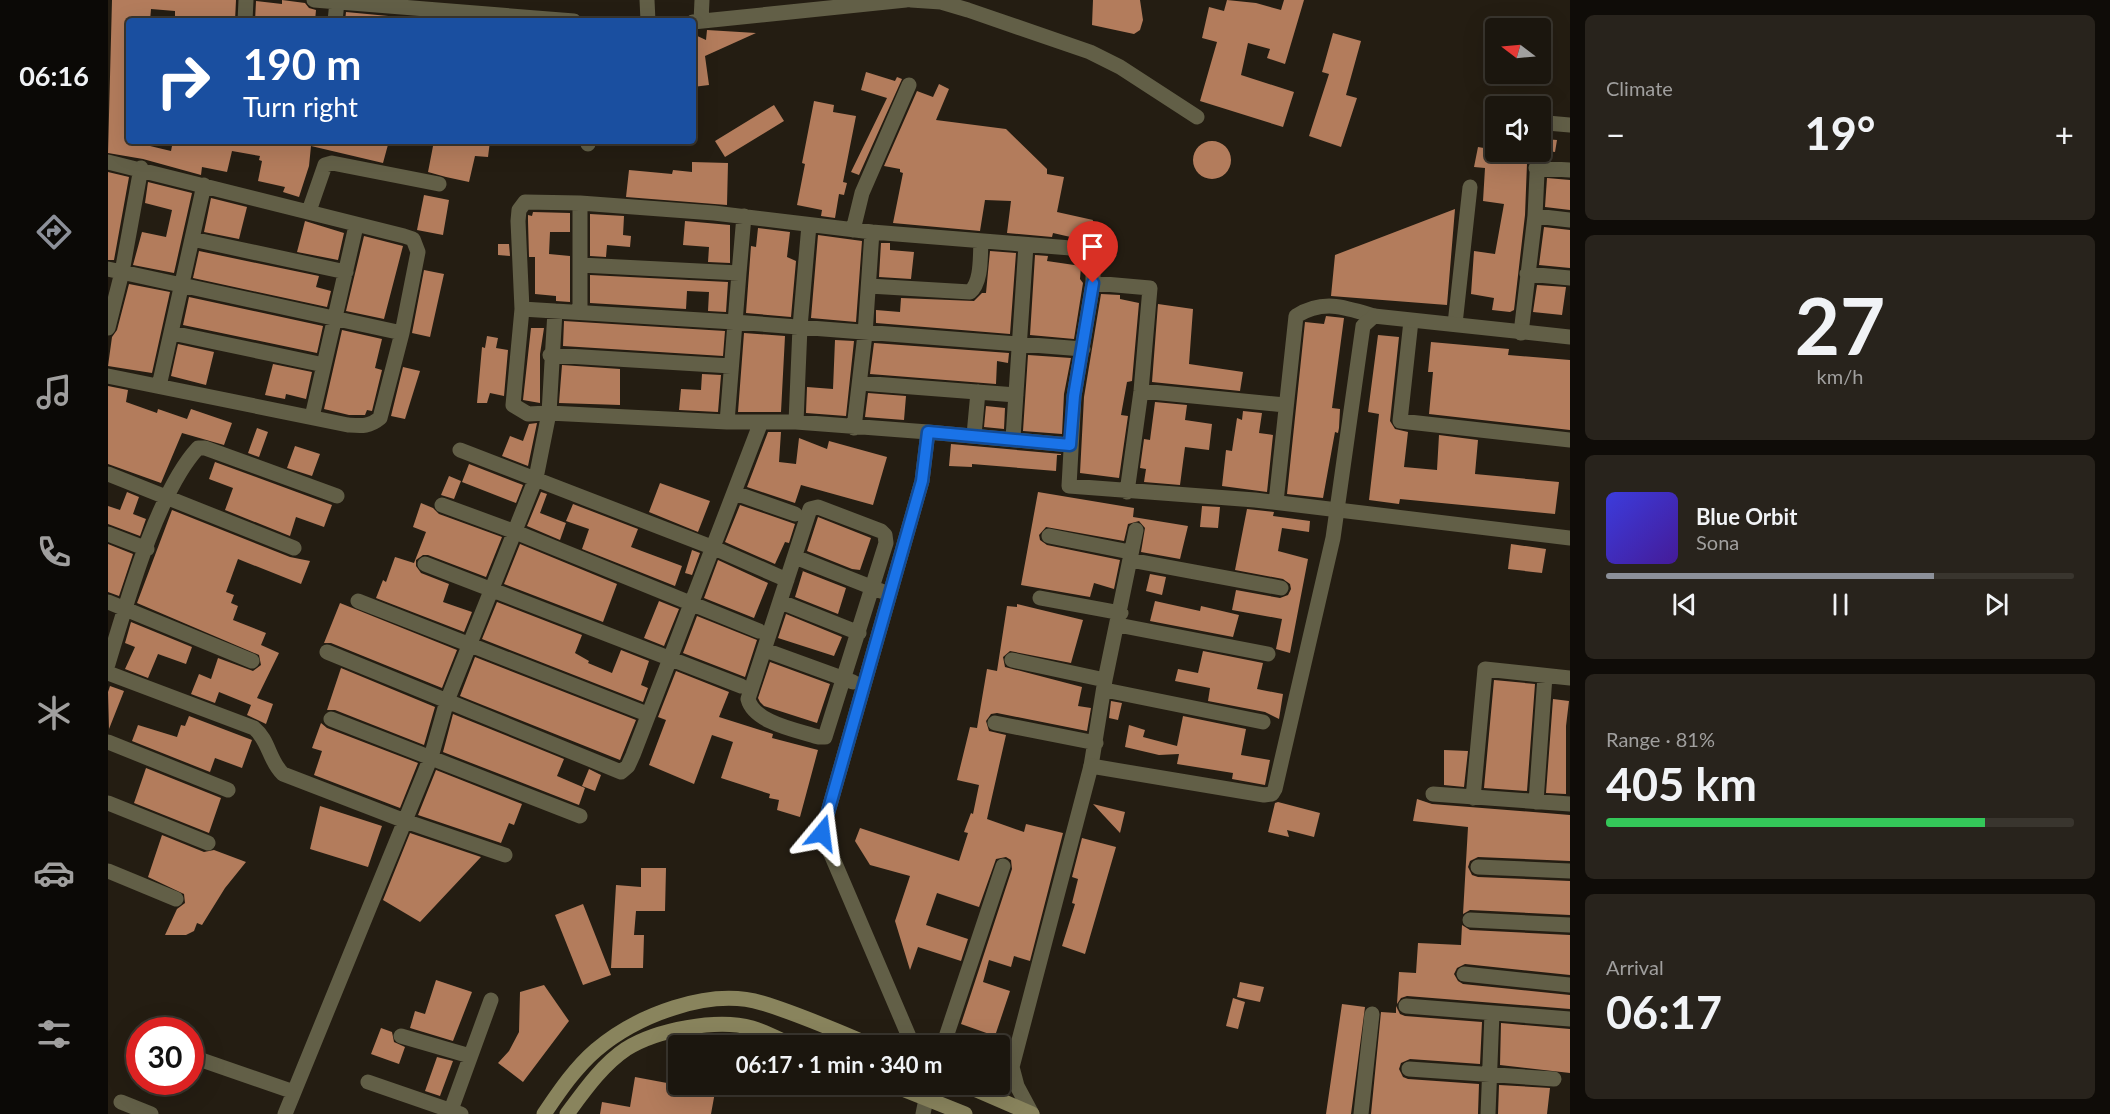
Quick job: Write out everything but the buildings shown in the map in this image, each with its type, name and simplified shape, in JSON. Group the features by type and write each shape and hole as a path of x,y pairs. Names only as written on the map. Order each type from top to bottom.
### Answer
{"main road":[{"path":"544,1114 570,1077 595,1051 647,1017 712,999 760,1002 845,1035"},
{"path":"567,1114 586,1088 626,1049 652,1037 685,1028 714,1024 750,1027 769,1035"},
{"path":"908,1095 925,1106 965,1114"},
{"path":"988,1095 1032,1114"}],"street":[{"path":"245,18 246,0"},
{"path":"315,0 417,15 503,18"},
{"path":"647,0 648,18"},
{"path":"702,0 697,21 802,5 906,0"},
{"path":"911,0 941,3 969,10 1090,52 1120,68 1197,117"},
{"path":"335,18 337,2"},
{"path":"853,230 862,193 909,85"},
{"path":"1551,123 1570,125"},
{"path":"108,162 141,168 309,211 356,226 404,236 413,239 418,252 402,333 380,418 363,427 108,376"},
{"path":"1521,333 1535,216 1537,162"},
{"path":"309,211 325,165 332,163 438,184"},
{"path":"108,328 115,271 141,168"},
{"path":"1536,168 1570,170"},
{"path":"159,386 204,185"},
{"path":"1455,324 1470,187"},
{"path":"1070,445 1013,438 796,422 728,422 549,413 528,414 513,405 522,309 519,210 525,202 580,203 744,216 872,232 1083,249 1094,255 1093,283 1074,396 1069,486 1276,502 1570,538"},
{"path":"580,203 580,312"},
{"path":"728,422 744,216"},
{"path":"1535,216 1570,220"},
{"path":"796,422 800,327 809,225"},
{"path":"312,417 356,226"},
{"path":"854,428 865,334 872,232"},
{"path":"192,239 346,272"},
{"path":"869,286 970,292 977,280 981,241"},
{"path":"1013,438 1026,245"},
{"path":"581,265 740,273"},
{"path":"115,271 402,333"},
{"path":"1527,274 1570,278"},
{"path":"1093,283 1150,288 1141,391 1127,492"},
{"path":"1276,502 1296,315 1310,307 1340,306 1374,316 1411,321 1570,337"},
{"path":"522,309 734,322 865,334 1083,349"},
{"path":"285,1114 431,757 447,701 468,644 536,478 549,413 550,355 555,311"},
{"path":"1091,766 1264,795 1272,794 1278,777 1338,510 1363,326 1374,316"},
{"path":"1411,321 1400,422 1570,440"},
{"path":"172,333 324,365"},
{"path":"550,355 731,366"},
{"path":"860,383 1016,395"},
{"path":"1141,391 1285,405"},
{"path":"974,435 978,393"},
{"path":"327,652 621,772 631,760 761,422"},
{"path":"908,1035 822,833 922,481 928,432"},
{"path":"108,664 124,609 166,497 198,448 205,448 337,496"},
{"path":"460,450 714,548 787,580"},
{"path":"108,474 294,548"},
{"path":"735,493 795,514"},
{"path":"442,505 513,531 759,631"},
{"path":"818,507 885,535 886,543 873,588 829,732 825,737 818,738 761,716 750,707 748,699 787,580 810,509 818,507"},
{"path":"1032,1114 1017,1086 1012,1067 1091,766 1136,530"},
{"path":"108,534 147,549"},
{"path":"1049,536 1130,556 1281,588"},
{"path":"795,557 890,594"},
{"path":"425,564 668,660 741,686"},
{"path":"1040,598 1268,654"},
{"path":"358,601 647,714"},
{"path":"108,602 252,661"},
{"path":"780,602 859,633"},
{"path":"765,650 864,686"},
{"path":"1012,660 1105,685 1263,722"},
{"path":"1473,798 1485,669 1570,678"},
{"path":"108,673 254,728 263,735 277,769 283,774 405,821 505,855"},
{"path":"1536,802 1545,676"},
{"path":"331,719 580,816"},
{"path":"995,723 1096,742"},
{"path":"108,742 228,790"},
{"path":"1433,794 1570,804"},
{"path":"108,803 208,843"},
{"path":"947,1035 1003,866"},
{"path":"1478,867 1570,871"},
{"path":"108,871 176,899"},
{"path":"1470,920 1570,925"},
{"path":"1464,974 1570,985"},
{"path":"368,1082 456,1112 470,1056 491,1000"},
{"path":"1406,1006 1570,1019"},
{"path":"1488,1114 1492,1013"},
{"path":"1361,1114 1372,1014"},
{"path":"401,1036 470,1056"},
{"path":"204,1061 294,1092"},
{"path":"1409,1069 1490,1072 1554,1079"},
{"path":"121,1102 151,1114"}],"route":[{"path":"822,833 922,481 928,432 1070,445 1074,396 1093,283"}]}
